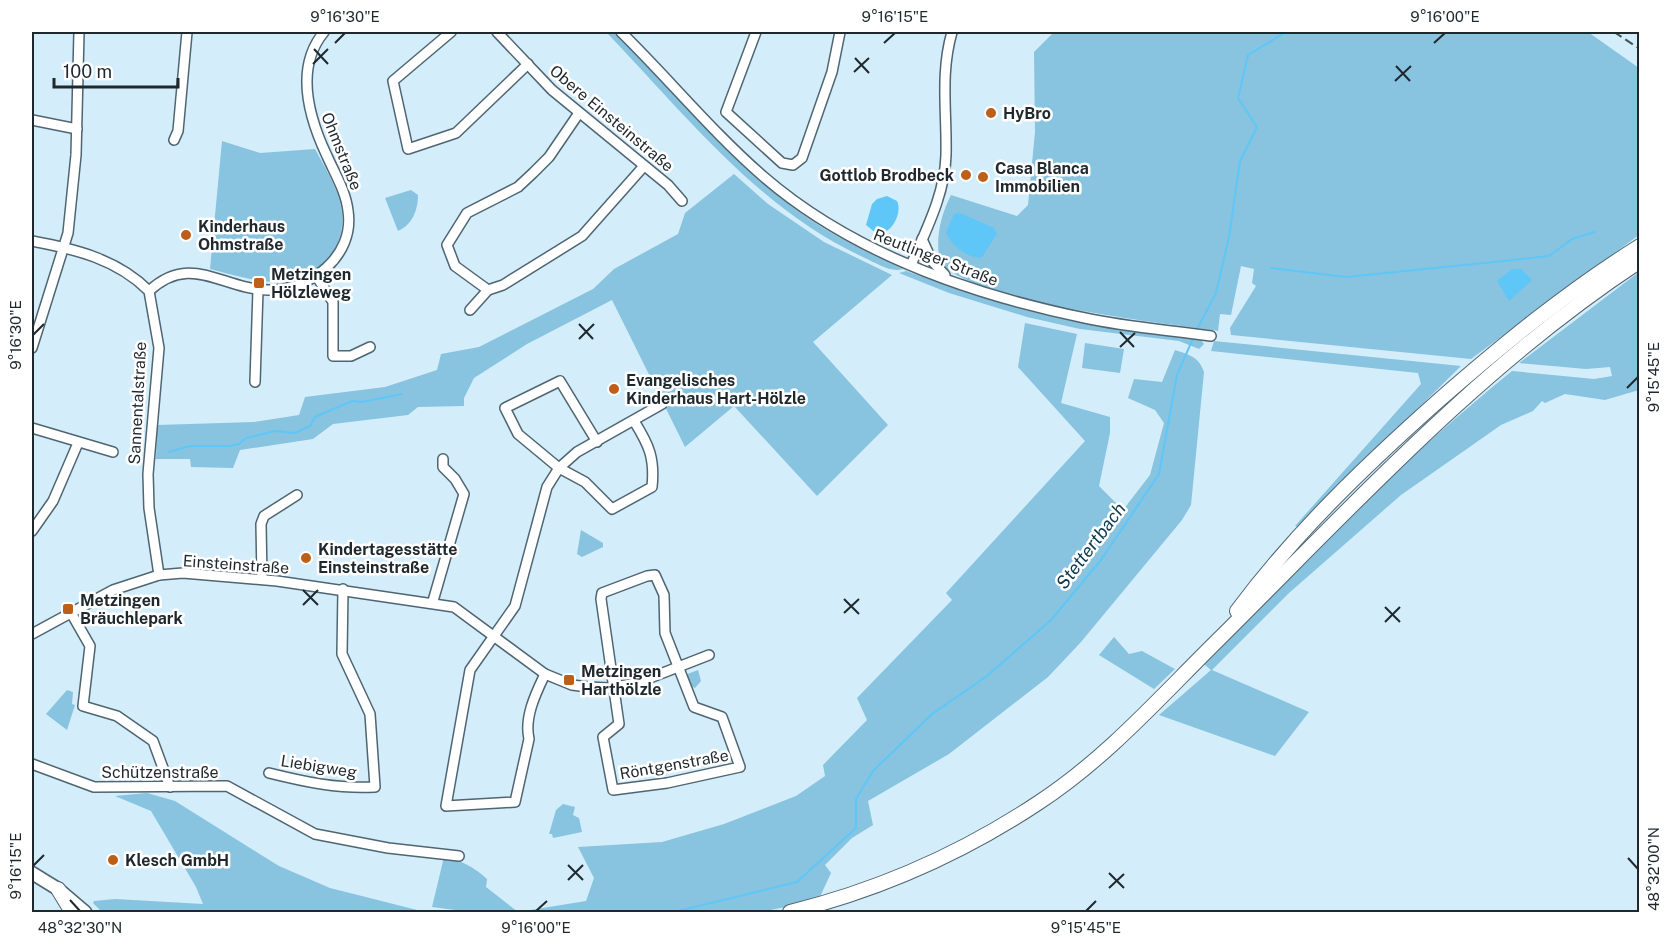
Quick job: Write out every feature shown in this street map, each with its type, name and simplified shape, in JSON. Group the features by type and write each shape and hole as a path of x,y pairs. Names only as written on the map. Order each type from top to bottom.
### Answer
{"highway":[{"path":"1215,642 1263,577 1313,520 1391,443 1500,348 1562,299 1640,246"},
{"path":"790,912 873,888 933,863 991,833 1041,802 1096,759 1169,691 1387,468 1487,376 1575,306 1640,261"},
{"path":"58,889 72,912"}],"main road":[{"path":"32,873 58,889 85,912"}],"street":[{"path":"32,348 68,233 77,129 80,32"},
{"path":"174,140 178,131 187,32"},
{"name":"Ohmstraße","path":"149,291 163,278 185,272 258,290 289,288 317,277 333,262 343,246 348,230 349,214 346,197 318,135 308,100 309,60 324,32"},
{"path":"451,32 393,81 408,149 456,133 528,64"},
{"name":"Obere Einsteinstraße","path":"497,32 552,90 668,185 682,201"},
{"name":"Reutlinger Straße","path":"621,32 718,133 773,185 864,246 1004,299 1077,317 1211,336"},
{"path":"756,32 726,112 782,164 793,165 802,158 832,72 840,32"},
{"path":"911,265 944,176 946,156 944,69 952,32"},
{"path":"488,290 455,266 447,245 467,213 518,188 549,157 579,113"},
{"path":"32,120 77,129"},
{"path":"470,310 488,290 503,285 582,236 644,166"},
{"path":"922,239 932,261 952,280"},
{"path":"32,241 63,247 122,269 149,291"},
{"path":"317,277 333,302 333,356 351,356 370,347"},
{"path":"255,382 258,290"},
{"name":"Sannentalstraße","path":"149,291 159,348 148,474 149,508 159,575"},
{"path":"597,442 560,381 505,408 518,434 559,468 585,482 612,509 652,487 650,447 634,421"},
{"path":"545,674 533,699 527,730 529,739 515,802 446,806 470,670 515,606 544,495 559,468 577,452 662,404"},
{"path":"32,428 113,452"},
{"path":"32,531 53,501 78,443"},
{"path":"433,601 464,494 455,479 443,467 443,459"},
{"path":"262,579 261,524 264,516 297,495"},
{"name":"Einsteinstraße","path":"32,634 70,611 113,590 159,575 183,573 262,579 433,601 461,610 545,674 572,685 614,687 637,683 709,655"},
{"path":"614,687 609,647 603,627 602,593 647,576 655,575 664,595 665,633 678,667"},
{"name":"Liebigweg","path":"269,773 313,784 375,788 370,714 342,654 343,589"},
{"path":"70,611 90,646 83,706 117,716 153,741 170,787"},
{"name":"Röntgenstraße","path":"614,687 619,724 603,737 613,790 679,781 740,767 722,717 694,707 678,667"},
{"name":"Schützenstraße","path":"32,764 94,787 227,786 315,834 388,848 459,856"}],"shaded area":[{"path":"606,32 615,32 704,127 776,194 826,230 903,269 889,269 827,238 791,214 757,187 725,158"},
{"path":"1054,32 1588,32 1639,68 1639,235 1471,359 1231,335 1230,328 1256,286 1252,283 1254,269 1241,266 1231,315 1220,314 1218,331 1068,308 987,288 956,275 936,260 939,257 938,241 944,210 951,195 1017,216 1028,205 1035,132 1034,52"},
{"path":"222,141 260,153 315,149 335,188 341,205 342,219 341,232 334,250 327,260 314,271 300,278 271,282 210,269"},
{"path":"734,174 768,204 824,242 892,275 813,342 888,425 817,496 734,406 685,447 612,300 527,344 474,378 464,398 464,406 418,407 408,415 333,424 313,439 240,450 233,468 191,467 190,459 156,459 157,425 254,422 299,415 305,397 385,387 437,370 441,354 479,347 593,289 614,269 678,234 685,213"},
{"path":"411,190 418,195 417,206 407,225 398,231 385,198"},
{"path":"887,196 897,201 897,217 887,231 877,234 866,225 872,204 877,199"},
{"path":"960,213 994,228 997,234 982,257 961,251 946,233 954,214"},
{"path":"1512,269 1521,269 1532,280 1509,301 1497,281"},
{"path":"906,271 1015,305 1126,330 1201,340 1204,344 1199,349 1179,341 1080,329 1027,317 949,293 899,273"},
{"path":"1639,272 1639,390 1605,400 1565,394 1545,403 1542,401 1533,411 1501,425 1401,495 1289,593 1212,670 1309,712 1275,756 1159,715 1211,670 1204,664 1353,512 1431,440 1512,371 1594,379 1612,376 1610,367 1586,369 1519,363"},
{"path":"1025,323 1077,334 1061,403 1110,417 1110,433 1099,486 1123,510 1150,475 1164,423 1155,410 1128,398 1134,379 1162,382 1175,350 1197,360 1204,372 1191,505 1182,520 1081,642 1048,677 949,754 868,801 873,825 852,838 825,865 831,873 818,901 759,912 518,912 586,901 594,878 578,847 662,842 724,824 796,796 825,776 823,765 867,720 857,698 952,600 946,593 1085,441 1018,367"},
{"path":"1214,341 1461,366 1298,527 1295,526 1421,384 1418,373 1211,351"},
{"path":"1085,343 1124,349 1120,373 1082,368"},
{"path":"581,530 603,543 603,547 582,557 577,554"},
{"path":"1114,637 1129,654 1142,651 1175,669 1154,689 1099,655"},
{"path":"698,670 701,681 695,688 689,685 685,675"},
{"path":"67,690 73,692 72,704 75,705 67,730 46,714"},
{"path":"147,793 175,801 279,866 330,888 425,912 102,912 93,903 94,901 115,899 203,904 196,887 151,811 115,796"},
{"path":"563,804 575,807 573,815 579,818 582,832 553,838 552,834 549,834 556,810"},
{"path":"444,857 472,867 487,879 486,887 518,912 471,912 432,907"}],"waterway":[{"name":"Stettertbach","path":"1196,331 1216,293 1229,237 1240,161 1257,127 1238,98 1248,55 1286,32"},
{"path":"1271,268 1346,277 1549,256 1572,239 1595,232"},
{"name":"Stettertbach","path":"674,912 797,882 856,828 856,799 873,771 932,714 987,676 1051,620 1101,560 1159,474 1177,375 1194,336"},
{"path":"169,452 190,446 229,446 239,444 246,438 275,431 295,433 310,426 315,417 352,401 362,402 402,394"}],"railway":[{"path":"1614,32 1640,49"}],"place":[{"name":"HyBro","path":"991,113"},
{"name":"Gottlob Brodbeck","path":"966,175"},
{"name":"Casa Blanca Immobilien","path":"983,177"},
{"name":"Kinderhaus Ohmstraße","path":"186,235"},
{"name":"Metzingen Hölzleweg","path":"259,283"},
{"name":"Evangelisches Kinderhaus Hart-Hölzle","path":"614,389"},
{"name":"Kindertagesstätte Einsteinstraße","path":"306,558"},
{"name":"Metzingen Bräuchlepark","path":"68,609"},
{"name":"Metzingen Harthölzle","path":"569,680"},
{"name":"Klesch GmbH","path":"113,860"}]}
